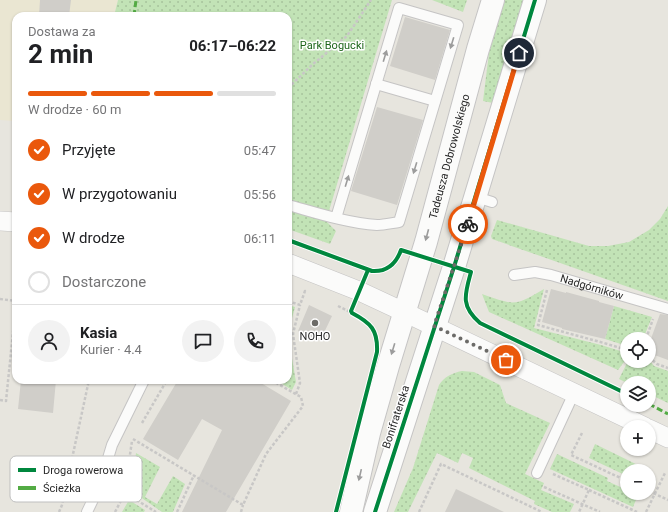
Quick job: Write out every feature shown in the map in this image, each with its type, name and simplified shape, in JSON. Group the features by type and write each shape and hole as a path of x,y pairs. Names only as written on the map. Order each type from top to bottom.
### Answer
{"street":[{"name":"Tadeusza Dobrowolskiego","path":"404,312 426,242 478,49 493,0"},
{"path":"434,326 484,199 535,0"},
{"path":"0,221 12,222"},
{"path":"292,265 359,291 630,420"},
{"name":"Bonifraterska","path":"351,512 369,433 404,312"},
{"name":"Bonifraterska","path":"375,512 434,326"},
{"path":"656,432 668,438"}],"lane":[{"path":"292,206 336,218 351,222 379,225 399,222 458,25 399,8 336,218"},
{"path":"376,84 435,101"},
{"name":"Nadgórników","path":"514,275 535,272 551,275 668,309"},
{"path":"109,456 112,445 142,384"},
{"path":"537,473 574,393"},
{"path":"87,512 92,502"}],"path":[{"path":"292,84 313,64 347,36 371,0"},
{"path":"551,275 538,325 620,348"},
{"path":"296,394 300,383 293,334 305,291 312,294"},
{"path":"0,299 12,301"},
{"path":"292,302 300,305"},
{"path":"333,303 352,313"},
{"path":"649,332 655,315"},
{"path":"0,400 6,401 12,342"},
{"path":"656,363 668,368"},
{"path":"73,456 88,384"},
{"path":"140,426 165,384"},
{"path":"241,512 266,454 303,406 301,397 278,384"},
{"path":"130,456 133,439 137,432"},
{"path":"582,433 571,455 620,478"},
{"path":"133,439 243,505"},
{"path":"419,512 441,464 542,512"},
{"path":"550,473 638,512"},
{"path":"656,492 665,473"},
{"path":"178,512 194,475"},
{"path":"544,486 600,512"},
{"path":"579,512 589,490"},
{"path":"656,494 668,500"},
{"path":"646,512 652,500"},
{"path":"59,512 63,502"},
{"path":"115,512 120,502"},
{"path":"138,502 156,512"}],"shaded area":[{"path":"0,0 118,0 115,12 12,12 12,121 0,120"}],"green space":[{"name":"Park Bogucki","path":"118,0 392,0 326,221 336,231 330,244 292,230 292,12 115,12"},
{"path":"432,0 467,0 463,12"},
{"path":"505,0 524,0 493,103 483,101 489,53"},
{"path":"668,206 668,301 492,239 491,236 497,220 589,246 608,246 629,242 649,230 660,219"},
{"path":"544,289 534,328 620,351 620,367 618,370 489,312 482,294 508,302 526,299"},
{"path":"292,306 295,307 292,318"},
{"path":"614,306 652,317 646,332 620,332 620,344 605,339"},
{"path":"292,358 296,382 292,390 282,384 292,384"},
{"path":"656,367 668,371 668,403 656,397 656,376 620,376 624,368 656,368"},
{"path":"462,371 474,372 500,385 506,403 550,423 525,474 544,483 541,490 574,504 570,512 552,512 534,504 535,501 469,468 473,458 462,453 458,463 437,453 408,512 394,512 413,468 439,385 449,376"},
{"path":"595,444 636,464 620,464 620,473 589,458"},
{"path":"557,454 608,478 607,481 620,487 620,500 636,500 633,507 550,469"},
{"path":"142,456 160,467 145,497 157,504 173,476 185,484 173,512 162,512 142,498"},
{"path":"128,502 132,502 145,510 144,512 122,512"}],"building":[{"path":"40,0 71,0 70,12 39,12"},
{"path":"405,17 450,30 435,80 390,66"},
{"path":"377,107 423,120 397,205 351,191"},
{"path":"551,289 614,306 605,339 562,329 542,322"},
{"name":"NOHO","path":"309,305 332,316 320,341 298,331"},
{"path":"660,314 668,315 668,360 656,356 656,332 653,332"},
{"path":"21,384 56,384 53,413 18,409"},
{"path":"176,384 263,384 291,401 226,512 182,512 222,430 202,419 178,460 143,439"},
{"path":"456,489 504,512 445,512"}],"marked path":[{"path":"134,12 136,0"},
{"path":"656,408 668,414"}],"cycle path":[{"path":"375,512 454,267 535,0"},
{"path":"292,241 372,271 382,270 390,266 394,263 401,250 471,272 466,293 467,305 469,311 480,323 620,391"},
{"path":"336,512 377,352 375,333 372,328 369,324 351,311 368,270"}],"way so far":[{"path":"468,224 434,326 506,360"}],"place":[{"name":"NOHO","path":"315,323"}],"route":[{"path":"468,224 519,53"}]}
